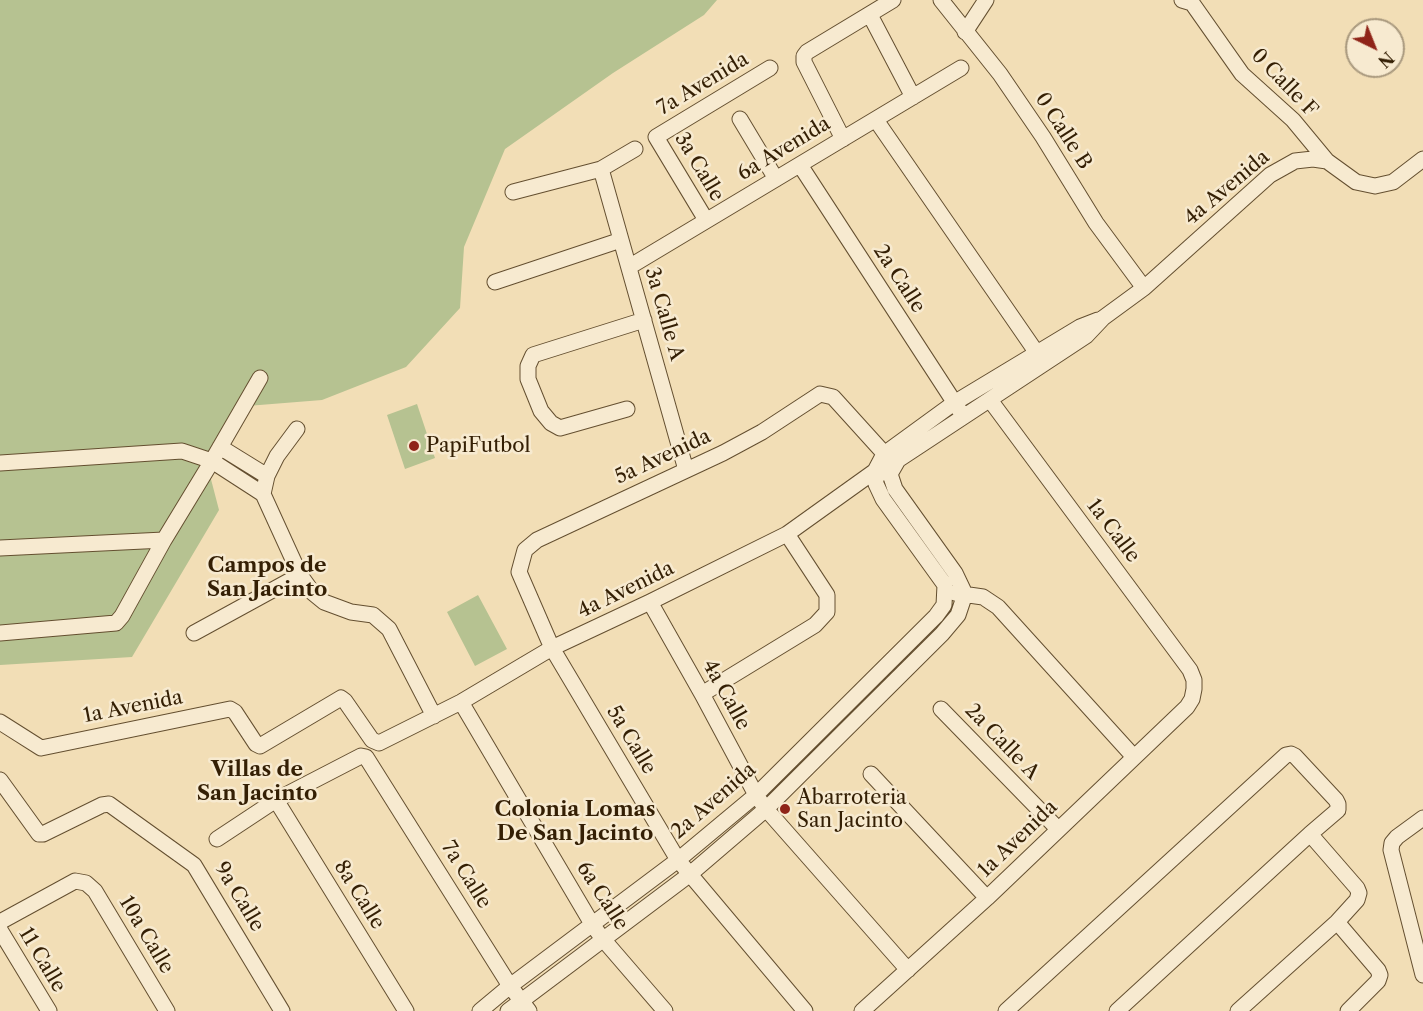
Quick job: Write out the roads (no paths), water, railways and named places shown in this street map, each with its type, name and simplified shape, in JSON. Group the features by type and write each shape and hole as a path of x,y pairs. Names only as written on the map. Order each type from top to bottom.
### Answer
{"street":[{"path":"843,139 804,62 804,56 893,0"},
{"name":"0 Calle B","path":"941,0 964,32 1000,74 1043,137 1096,223 1144,288"},
{"path":"964,32 986,0"},
{"name":"0 Calle F","path":"1188,1 1242,74 1293,120 1327,161"},
{"path":"870,15 913,97"},
{"name":"7a Avenida","path":"657,136 770,68"},
{"name":"6a Avenida","path":"629,267 961,68"},
{"path":"740,119 776,179"},
{"path":"876,120 1041,358"},
{"name":"3a Calle","path":"657,136 656,138 706,220"},
{"path":"513,192 601,169 635,149"},
{"name":"4a Avenida","path":"263,745 341,698 375,743 461,702 552,648 787,534 888,465 959,410 1041,358 1086,336 1103,318 1144,288 1270,175 1295,161 1313,159 1327,161"},
{"path":"1327,161 1356,182 1375,186 1393,182 1423,159"},
{"name":"2a Calle","path":"800,165 959,410"},
{"name":"3a Calle A","path":"601,169 686,470"},
{"path":"495,282 621,240"},
{"path":"627,409 560,428 551,423 541,411 528,380 528,366 533,355 644,320"},
{"name":"4a Avenida","path":"959,410 990,400 1041,358"},
{"path":"0,633 116,623 260,378"},
{"name":"5a Avenida","path":"522,560 525,550 537,540 762,432 820,394 833,397 888,465"},
{"name":"1a Calle","path":"990,400 1190,670 1194,680 1194,689"},
{"path":"263,494 267,476 277,456 297,429"},
{"path":"220,447 267,476"},
{"path":"0,463 182,451 212,461 263,494 300,575 313,593 324,602 351,612 373,615 389,629 434,716"},
{"path":"888,465 876,484 883,499 945,585 946,592 983,597 998,607 1134,757"},
{"path":"888,465 895,489 955,573 965,594"},
{"path":"702,694 815,625 827,612 827,595 787,534"},
{"path":"0,548 165,540"},
{"name":"5a Calle","path":"522,560 519,572 552,648 678,861 805,1011"},
{"path":"194,633 300,575"},
{"name":"2a Avenida","path":"480,1011 510,986 678,861 756,795 936,616 944,605 946,592"},
{"name":"2a Avenida","path":"519,1008 602,938 689,875 766,809 942,634 958,615 965,594"},
{"name":"4a Calle","path":"650,602 756,795 908,970"},
{"name":"1a Avenida","path":"862,1011 987,898 1187,707 1194,689"},
{"name":"6a Calle","path":"461,702 592,924 665,1011"},
{"name":"1a Avenida","path":"0,722 41,748 230,709 235,712 256,744 263,745"},
{"name":"2a Calle A","path":"941,709 1058,830"},
{"path":"1006,1011 1277,763 1286,755 1291,754 1338,804 1338,810 1117,1011"},
{"name":"7a Calle","path":"276,801 361,756 369,760 510,986 519,1008"},
{"path":"871,774 987,898"},
{"name":"9a Calle","path":"2,787 39,834 102,805 109,804 194,865 282,1011"},
{"path":"217,839 276,801"},
{"name":"8a Calle","path":"276,801 406,1011"},
{"path":"1423,818 1397,837 1392,843 1391,850 1423,975"},
{"path":"1238,1011 1337,922 1357,900 1359,893 1357,888 1310,834"},
{"name":"10a Calle","path":"0,922 75,881 86,883 95,891 167,1011"},
{"path":"1337,922 1380,975 1378,981 1347,1011"},
{"name":"11 Calle","path":"0,930 49,1011"}],"place":[{"name":"PapiFutbol","path":"414,446"},
{"name":"Abarroteria San Jacinto","path":"785,809"}],"district":[{"name":"Campos de San Jacinto","path":"267,578"},
{"name":"Villas de San Jacinto","path":"257,782"},
{"name":"Colonia Lomas De San Jacinto","path":"575,822"}]}
